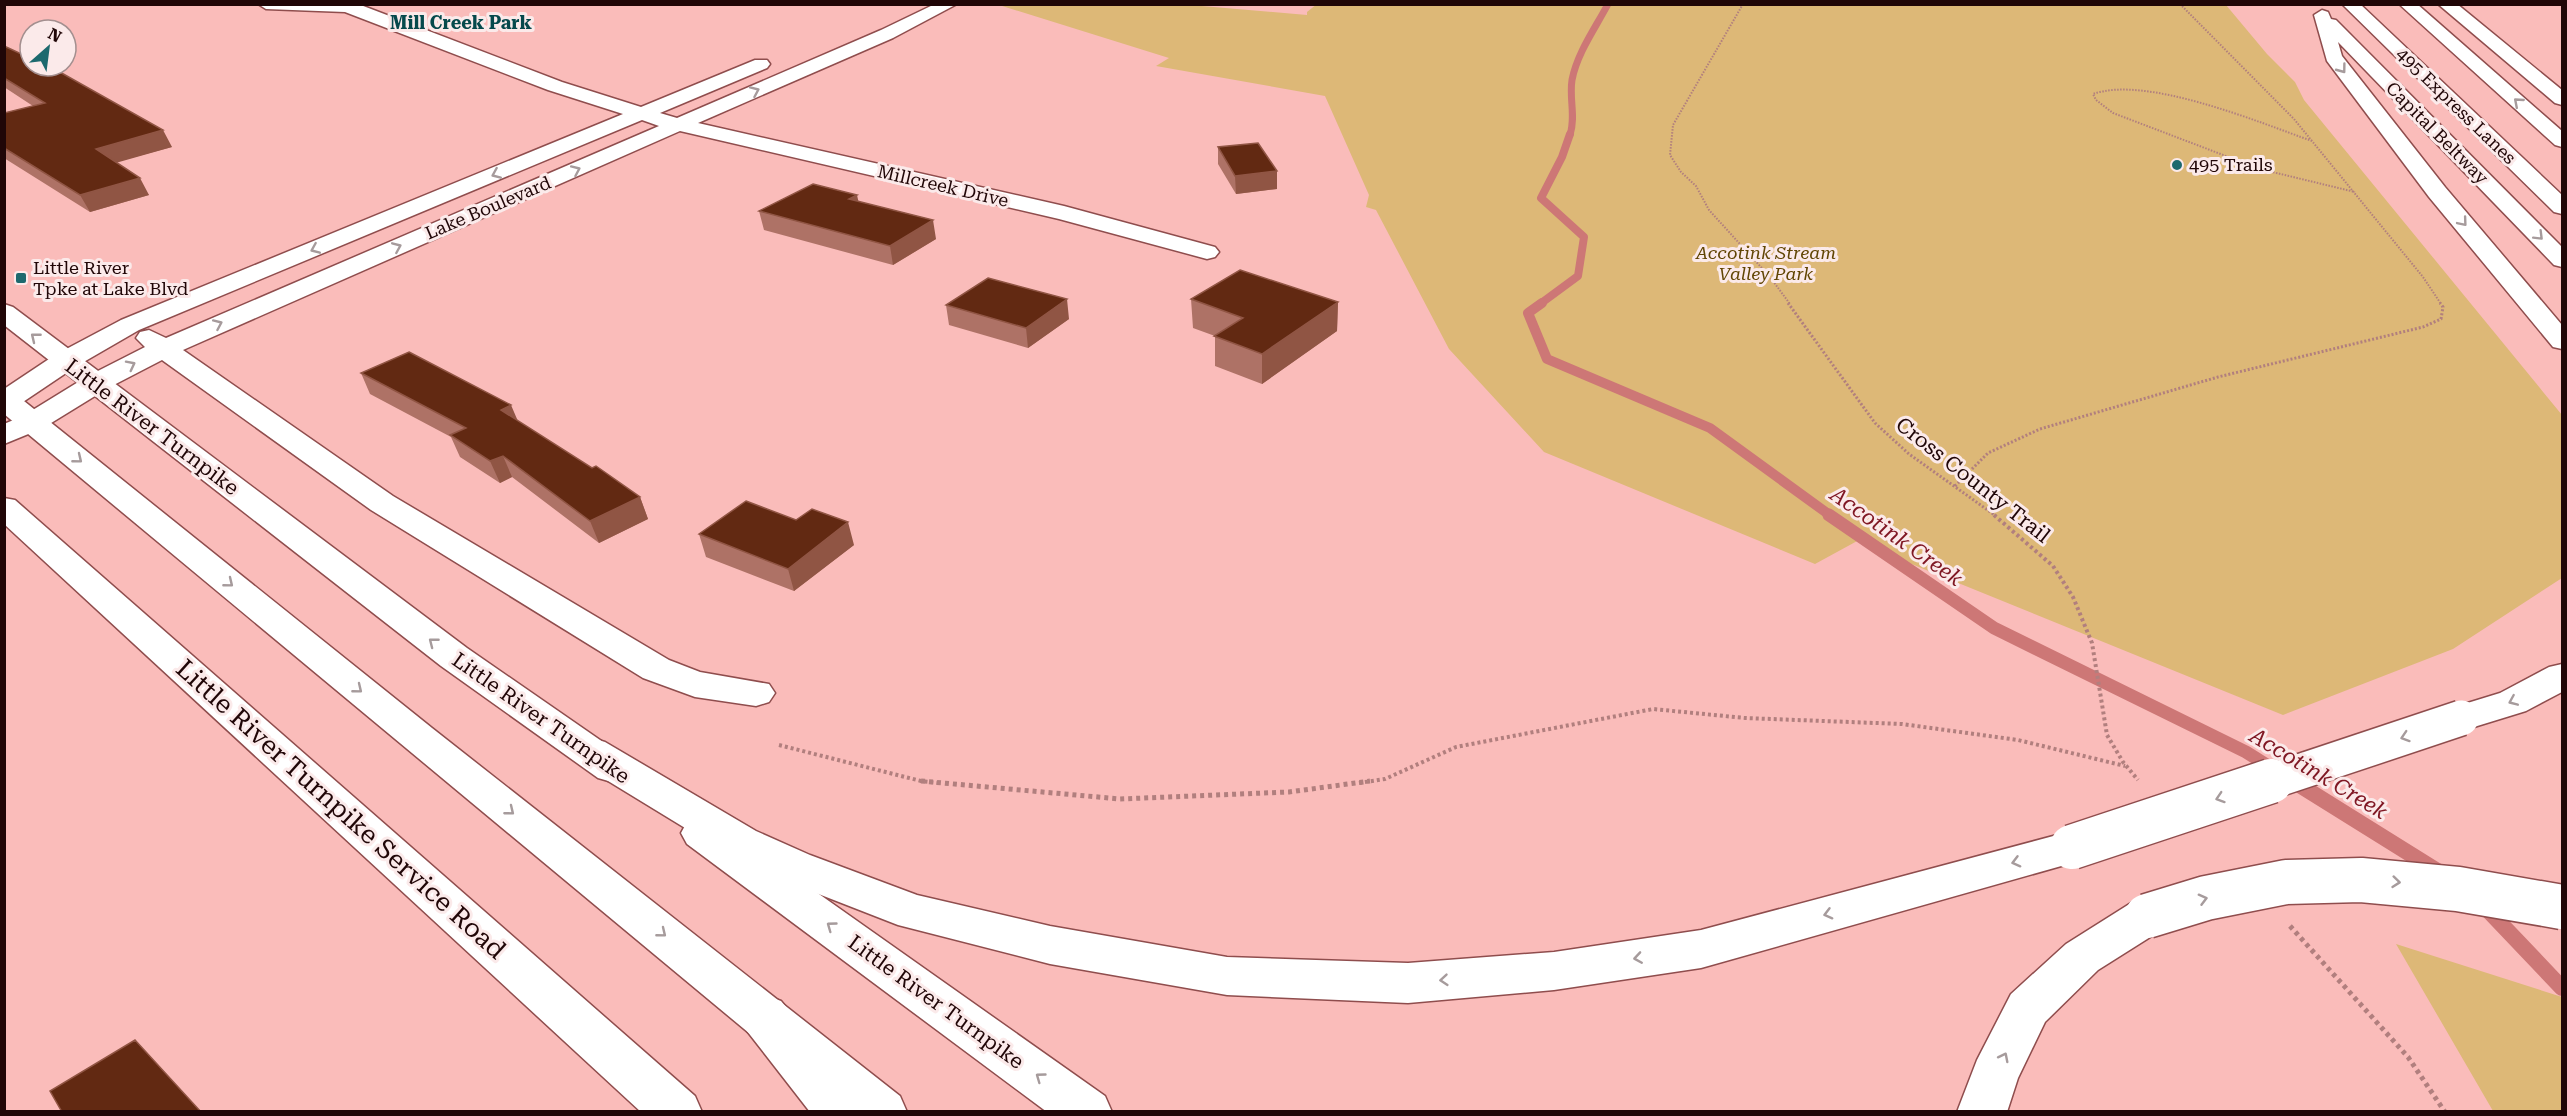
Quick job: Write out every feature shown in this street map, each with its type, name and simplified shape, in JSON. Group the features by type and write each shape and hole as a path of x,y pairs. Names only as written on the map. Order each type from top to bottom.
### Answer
{"main road":[{"path":"266,4 350,6 533,78 641,114"},
{"name":"Lake Boulevard","path":"11,412 98,382 164,348 887,34 949,4"},
{"name":"495 Express Lanes","path":"2350,4 2562,207"},
{"name":"495 Express Lanes","path":"2407,4 2562,141"},
{"path":"2446,4 2562,99"},
{"path":"2317,10 2333,57 2437,192 2562,339"},
{"name":"Capital Beltway","path":"2317,10 2562,260"},
{"name":"Lake Boulevard","path":"11,412 65,361 129,326 784,55"},
{"name":"Millcreek Drive","path":"641,114 678,125 1065,213 1207,252"},
{"name":"Little River Turnpike","path":"4,312 454,657 591,752 1087,1112"},
{"path":"129,326 164,348 382,503 656,669 695,684 756,693"},
{"path":"11,412 882,1112"},
{"name":"Little River Turnpike Service Road","path":"4,507 677,1112"},
{"path":"591,752 741,842 795,867 913,912 1050,945 1227,976 1408,983 1554,971 1690,951 2072,847 2513,702 2562,676"},
{"path":"1982,1112 1994,1076 2028,1008 2082,957 2147,916 2206,898 2286,882 2361,880 2458,889 2562,907"},
{"path":"764,1016 841,1112"}],"path":[{"name":"Cross County Trail","path":"1743,4 1673,125 1670,155 1681,172 1696,186 1709,210 1786,297 1875,423 1909,454 1992,513 2053,566 2073,597 2092,643 2107,735"},
{"path":"1954,486 1988,453 2040,429 2218,377 2423,327 2441,319 2443,307 2428,285 2313,141 2180,4"},
{"path":"2313,141 2159,93 2116,87 2098,90 2093,94 2096,100 2113,113 2249,165 2356,193"},
{"path":"779,746 921,781 1120,799 1288,792 1385,779 1456,747 1653,709 1745,718 1902,724 2018,740 2127,767"}],"green space":[{"name":"Accotink Stream Valley Park","path":"1317,4 2226,5 2267,54 2295,82 2304,100 2562,415 2562,578 2453,649 2283,715 1872,548 1859,540 1815,564 1544,452 1449,349 1376,210 1366,207 1369,195 1325,96 1156,66 1169,58 999,5 1190,5 1307,15 1307,12"},
{"path":"2396,944 2562,997 2562,1111 2493,1111"}],"building":[{"path":"4,46 18,52 18,78 70,78 163,130 96,149 140,178 80,195 4,148 4,113 45,103 4,78"},
{"path":"1258,143 1277,171 1235,176 1218,147"},
{"path":"813,184 857,195 849,199 933,220 890,246 759,211"},
{"path":"1240,270 1338,302 1262,354 1214,336 1243,318 1191,299"},
{"path":"988,278 1067,299 1026,328 946,305"},
{"path":"409,352 511,405 501,410 592,468 596,466 640,497 590,521 503,456 490,461 450,435 466,428 361,373"},
{"path":"746,501 796,520 812,509 848,522 788,569 699,534"},
{"path":"135,1040 201,1112 62,1112 50,1091"}],"waterway":[{"name":"Accotink Creek","path":"1570,135 1572,128 1571,87 1574,70 1582,50 1608,4"},
{"name":"Accotink Creek","path":"1540,304 1578,276 1584,237 1541,198 1562,157 1570,134"},
{"name":"Accotink Creek","path":"1542,303 1528,313 1547,359 1710,428 1831,516"},
{"name":"Accotink Creek","path":"1829,515 1994,628 2246,752 2273,769"},
{"name":"Accotink Creek","path":"2295,783 2293,781 2439,872"},
{"name":"Accotink Creek","path":"2484,906 2562,988"}],"place":[{"name":"495 Trails","path":"2177,165"},
{"name":"Little River Tpke at Lake Blvd","path":"21,278"}],"district":[{"name":"Mill Creek Park","path":"461,23"}]}
